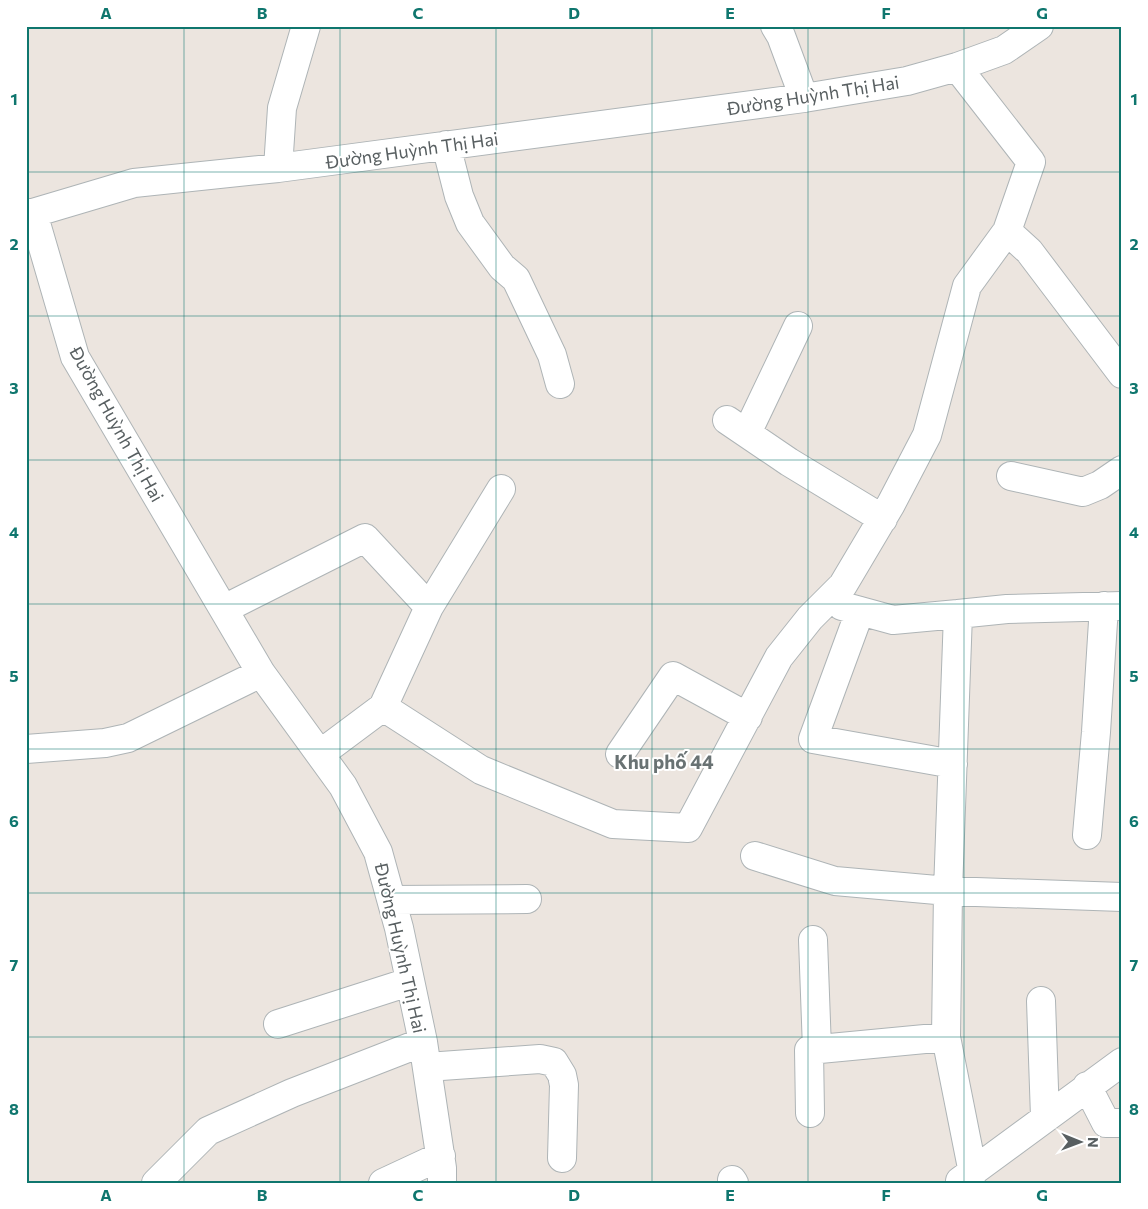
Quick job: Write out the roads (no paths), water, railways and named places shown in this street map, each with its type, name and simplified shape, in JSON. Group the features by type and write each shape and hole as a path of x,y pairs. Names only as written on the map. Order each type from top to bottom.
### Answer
{"street":[{"path":"278,168 282,108 306,26"},
{"path":"775,26 781,36 804,98"},
{"name":"Đường Huỳnh Thị Hai","path":"441,1170 425,1054 392,900 378,852 343,786 261,673 75,357 30,213 134,183 278,168 804,98 907,81 957,68 1004,50 1039,26"},
{"path":"383,707 481,770 613,824 688,828 780,657 826,602 843,585 882,519 926,435 967,286 1007,231 1031,162 957,68"},
{"path":"446,145 459,196 470,223 502,266 516,278 552,355 560,384"},
{"path":"1007,231 1029,252 1122,374"},
{"path":"798,326 737,426 789,462 882,519"},
{"path":"1011,476 1083,492 1100,485 1122,470"},
{"path":"320,754 383,707 429,607 501,488"},
{"path":"224,609 365,538 429,607"},
{"path":"826,602 894,620 1007,609 1113,606 1096,732 1087,835"},
{"path":"860,611 813,739 953,764"},
{"path":"958,614 948,891 946,1036 965,1178 1045,1117 1122,1062"},
{"path":"26,749 105,743 128,738 261,673"},
{"path":"620,754 673,676 748,717"},
{"path":"755,856 835,880 948,891 1122,897"},
{"path":"392,900 526,899"},
{"path":"813,940 817,1049"},
{"path":"278,1024 409,982"},
{"path":"1041,1001 1045,1117"},
{"path":"810,1113 809,1050 946,1036"},
{"path":"156,1183 208,1131 292,1093 425,1054 540,1059 554,1062 562,1075 564,1085 562,1158"},
{"path":"1087,1086 1106,1123 1122,1123"},
{"path":"383,1183 441,1170"}],"district":[{"name":"Khu phố 44","path":"664,761"}]}
